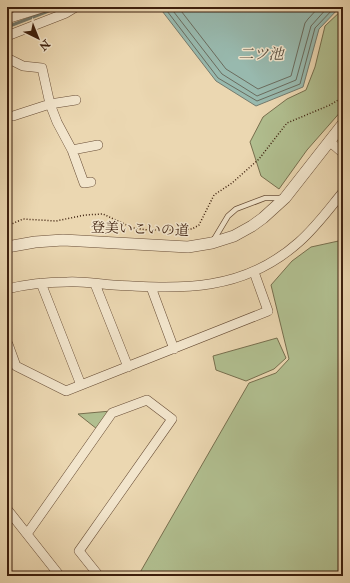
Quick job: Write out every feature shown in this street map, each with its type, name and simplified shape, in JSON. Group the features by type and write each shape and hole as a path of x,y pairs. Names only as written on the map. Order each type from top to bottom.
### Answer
{"street":[{"path":"7,18 45,7"},
{"path":"7,36 66,13 76,7"},
{"path":"7,58 23,66 42,68 50,104 57,122 72,150 84,183 91,182"},
{"path":"13,116 50,104 76,100"},
{"name":"登美いこいの道","path":"7,247 35,242 63,240 188,246 234,236 252,226 285,198 343,124"},
{"path":"329,141 343,153"},
{"path":"72,150 98,145"},
{"path":"7,289 41,283 68,282 151,287 188,287 201,286 229,280 254,272 278,258 300,241 321,219 343,192"},
{"path":"8,343 16,366 66,391 268,311 254,272"},
{"path":"41,283 81,386"},
{"path":"95,284 128,367"},
{"path":"151,287 174,349"},
{"path":"27,534 112,413 147,400 172,419 79,551 99,576"},
{"path":"7,509 60,576"}],"lane":[{"path":"212,242 228,216 236,209 265,198 285,198"}],"path":[{"path":"7,226 23,220 56,221 85,215 103,214 133,228 148,230 192,229 199,225 214,195 232,183 259,159 287,123 330,105 343,97"}],"green space":[{"path":"343,9 343,109 307,150 279,189 261,176 250,142 263,117 287,99 306,90 315,67 325,26"},
{"path":"343,240 343,576 138,576 249,383 276,373 289,359 271,285 292,261 311,247"},
{"path":"277,338 286,358 274,369 246,381 216,370 213,356"},
{"path":"111,411 97,429 78,414"}],"water":[{"name":"二ツ池","path":"159,7 340,7 319,29 303,87 256,106 216,81"}],"waterway":[{"path":"7,27 59,7"}]}
